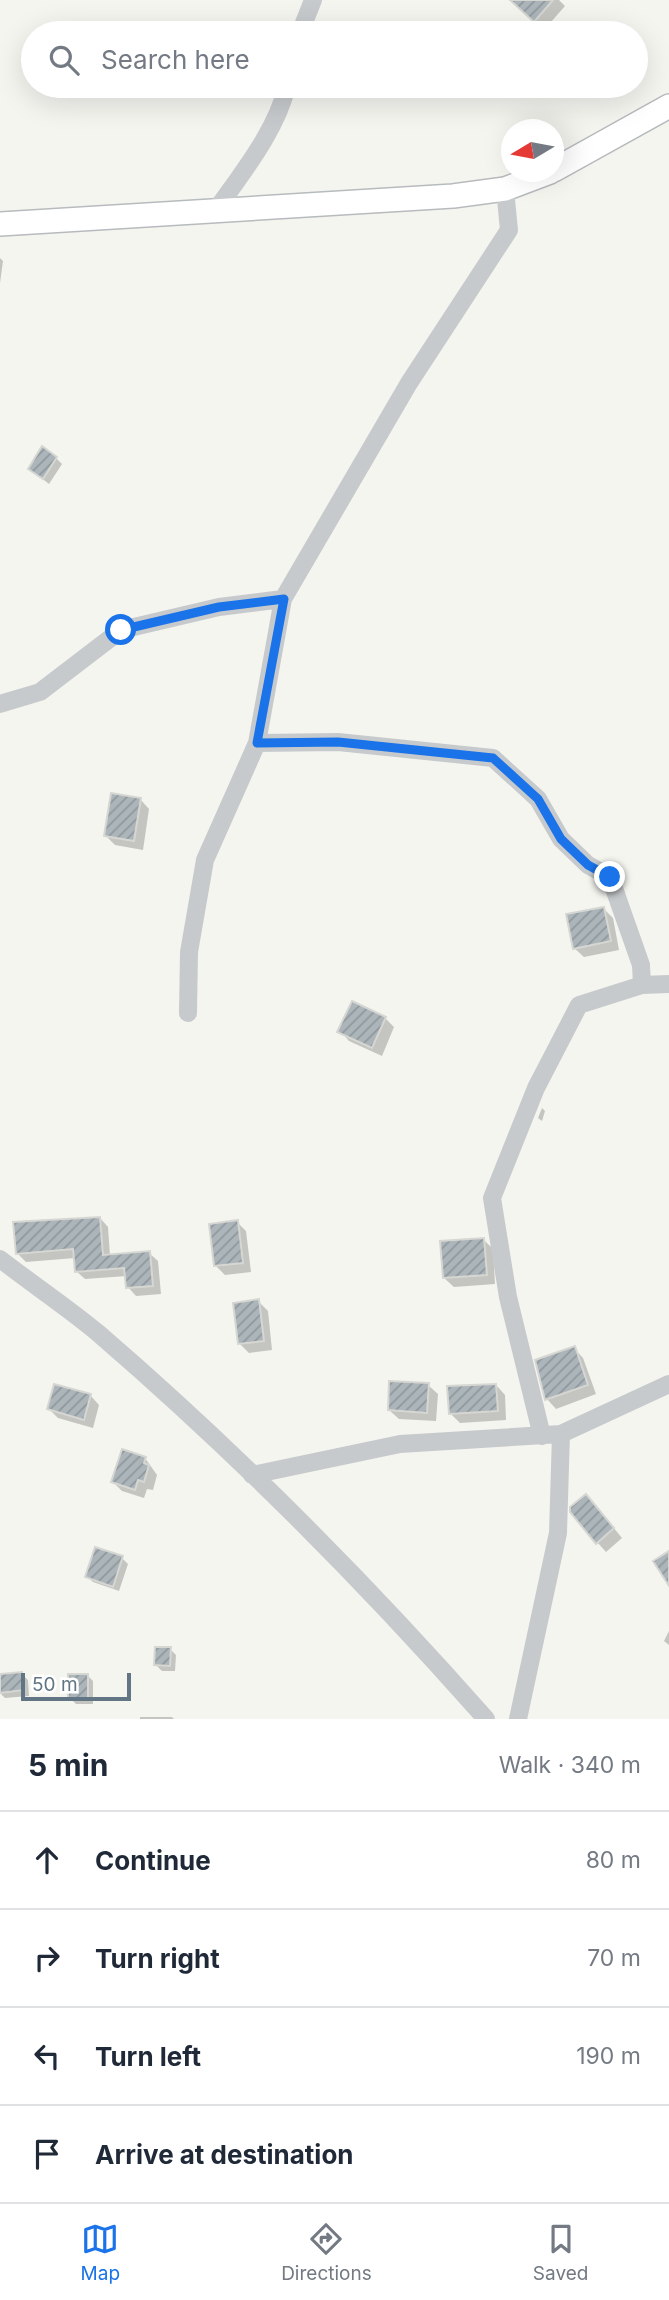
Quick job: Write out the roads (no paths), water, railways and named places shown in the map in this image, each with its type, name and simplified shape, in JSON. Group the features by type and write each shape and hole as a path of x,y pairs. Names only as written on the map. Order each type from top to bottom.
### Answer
{"main road":[{"path":"564,164 669,106"},
{"path":"0,224 214,213 453,196 505,189 523,182"}],"street":[{"path":"305,21 313,0"},
{"path":"214,213 256,151 284,98"},
{"path":"188,1013 189,951 205,860 257,743 284,599 402,395 509,230 505,189"},
{"path":"0,704 40,692 121,630 219,607 284,599"},
{"path":"257,743 338,742 493,758 538,799 561,839 588,865 610,877 641,965 642,985"},
{"path":"542,1436 508,1297 492,1198 536,1088 579,1005 642,985 669,984"},
{"path":"0,1259 96,1332 252,1475 411,1634 486,1719"},
{"path":"252,1475 400,1444 561,1434 669,1384"},
{"path":"518,1719 558,1533 561,1434"}]}
